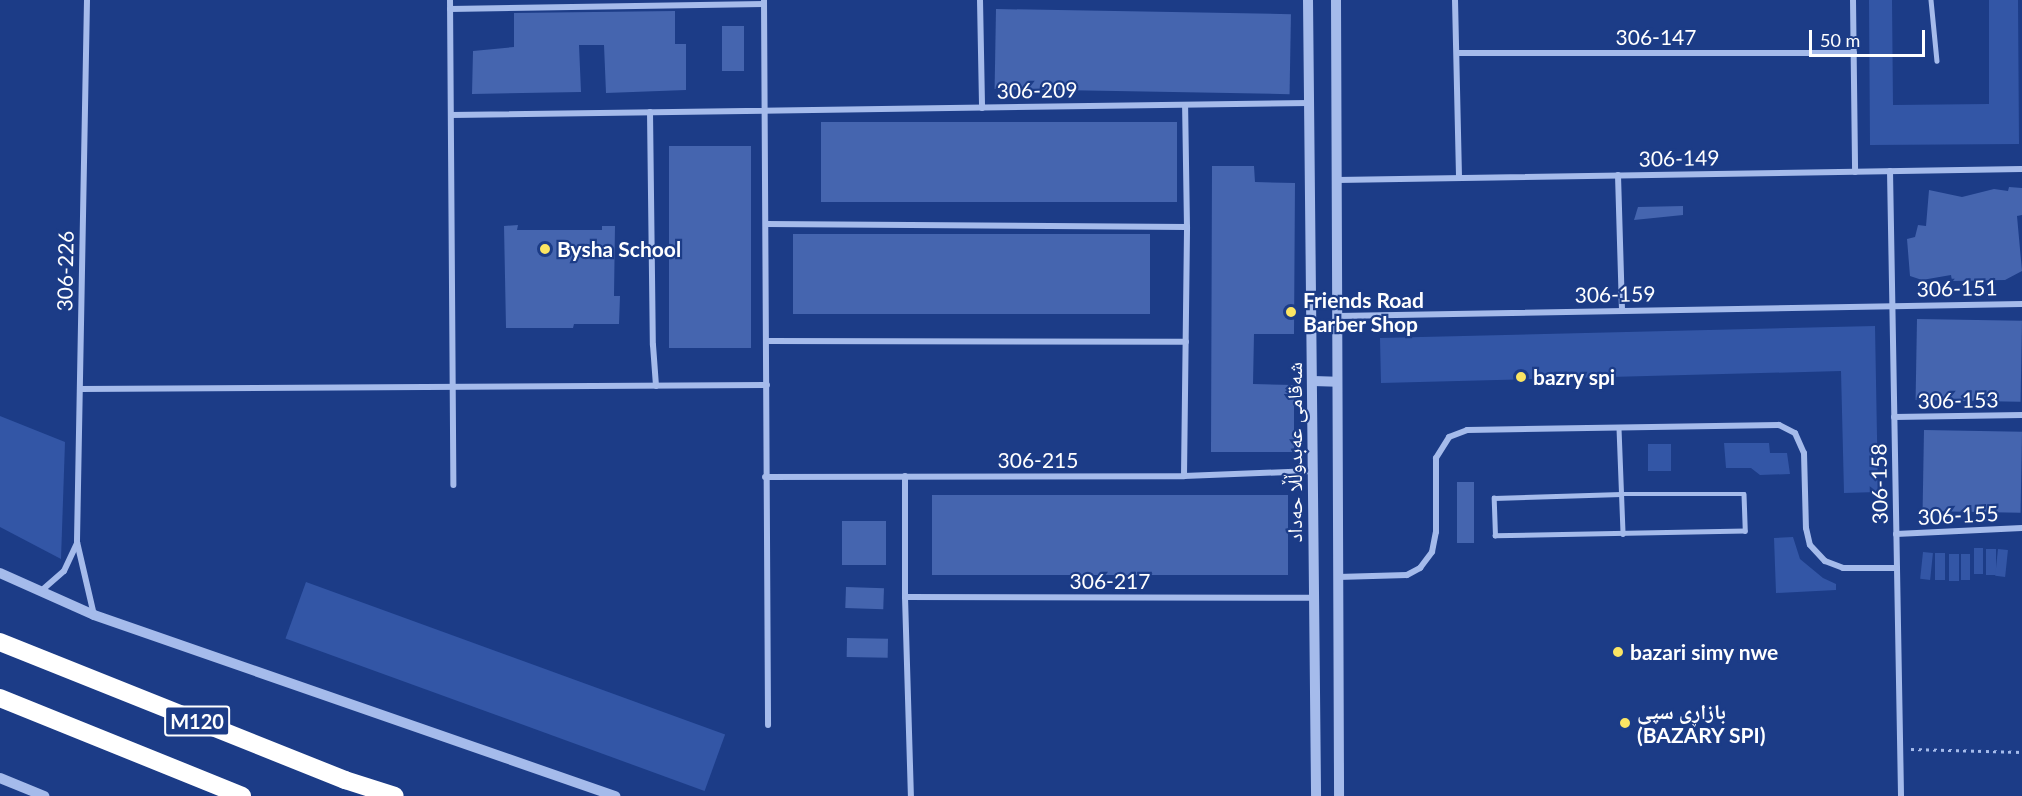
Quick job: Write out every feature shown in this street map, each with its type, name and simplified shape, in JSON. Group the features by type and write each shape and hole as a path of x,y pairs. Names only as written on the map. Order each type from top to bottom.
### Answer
{"highway":[{"name":"M120","path":"0,642 334,776 395,796"},
{"name":"M120","path":"0,698 242,796"}],"street":[{"name":"306-226","path":"87,0 77,542 94,615"},
{"path":"450,0 453,485"},
{"path":"980,0 982,108"},
{"name":"شەقامی عەبدوڵڵا حەداد","path":"1308,0 1312,471 1316,598 1316,796"},
{"name":"شەقامی عەبدوڵڵا حەداد","path":"1336,0 1339,796"},
{"path":"1455,0 1459,177"},
{"path":"1853,0 1855,172"},
{"path":"450,9 764,2 768,725"},
{"name":"306-147","path":"1457,53 1854,53"},
{"name":"306-209","path":"451,115 1309,103"},
{"path":"1184,476 1187,227 1185,105"},
{"path":"650,112 653,345 656,386"},
{"name":"306-149","path":"1337,180 2022,170"},
{"name":"306-158","path":"1890,171 1901,796"},
{"path":"1618,175 1622,310"},
{"path":"766,224 1187,227"},
{"name":"306-151","path":"1892,306 2022,304"},
{"name":"306-159","path":"1338,316 1892,306"},
{"path":"766,341 1186,342"},
{"path":"1313,381 1337,381"},
{"path":"80,389 767,386"},
{"name":"306-153","path":"1894,417 2022,415"},
{"path":"1338,577 1407,574 1420,567 1432,552 1436,532 1436,458 1449,437 1467,430 1779,425 1795,432 1804,453 1806,528 1810,545 1825,561 1843,568 1897,568"},
{"name":"306-215","path":"765,477 1184,476 1312,471"},
{"path":"905,476 905,597 911,796"},
{"name":"306-155","path":"1896,534 2022,528"},
{"name":"306-226","path":"40,591 64,571 77,542"},
{"path":"0,573 94,615 615,796"},
{"name":"306-217","path":"905,597 1316,598"},
{"path":"0,778 44,796"}],"lane":[{"path":"1931,0 1937,61"},
{"path":"1619,428 1623,534"},
{"path":"1621,494 1744,494 1745,531 1623,534 1495,536 1494,498 1621,494"}],"path":[{"path":"1900,749 2022,752"}],"shaded area":[{"path":"1869,0 1892,0 1893,105 1989,104 1989,0 2018,0 2019,144 1870,145"},
{"path":"1875,326 1878,492 1844,493 1841,371 1381,383 1380,338"},
{"path":"0,416 65,442 61,559 0,527"},
{"path":"1724,443 1769,443 1770,453 1787,453 1790,474 1760,475 1751,468 1726,468"},
{"path":"1648,444 1671,444 1671,471 1648,471"},
{"path":"1793,537 1800,559 1823,578 1836,584 1836,590 1776,593 1774,538"},
{"path":"1974,548 1983,548 1983,574 1974,574"},
{"path":"1986,549 1996,549 1996,575 1986,575"},
{"path":"1998,549 2008,550 2005,577 1995,576"},
{"path":"1923,552 1933,553 1930,580 1920,579"},
{"path":"1935,553 1945,553 1945,580 1935,580"},
{"path":"1949,554 1959,554 1959,581 1949,581"},
{"path":"1961,554 1970,554 1970,580 1961,580"},
{"path":"306,582 725,735 705,791 285,638"}],"building":[{"path":"996,9 1291,14 1290,94 995,89"},
{"path":"675,11 675,44 686,44 686,90 606,93 604,45 579,45 581,92 472,94 473,51 514,47 514,13"},
{"path":"722,26 744,26 744,71 722,71"},
{"path":"821,122 1177,122 1177,202 821,202"},
{"path":"669,146 751,146 751,348 669,348"},
{"path":"1212,166 1254,166 1255,182 1295,183 1294,334 1254,334 1253,384 1294,385 1294,452 1211,452"},
{"path":"2009,187 2022,188 2022,215 2017,216 2022,271 2005,280 1952,281 1951,275 1922,280 1910,276 1907,239 1915,237 1918,225 1926,226 1929,190 1962,197 1994,189 2008,191"},
{"path":"1683,206 1683,215 1634,220 1638,207"},
{"path":"518,225 517,230 602,230 602,226 615,226 614,296 620,296 619,324 574,324 573,328 506,328 504,226"},
{"path":"793,234 1150,234 1150,314 793,314"},
{"path":"1917,319 2022,321 2021,402 1916,400"},
{"path":"1924,430 2022,432 2021,513 1923,511"},
{"path":"1457,482 1474,482 1474,543 1457,543"},
{"path":"932,495 1288,495 1288,575 932,575"},
{"path":"842,521 886,521 886,565 842,565"},
{"path":"846,587 884,588 883,609 845,608"},
{"path":"847,638 888,639 888,658 847,657"}],"place":[{"name":"Bysha School","path":"545,249"},
{"name":"Friends Road Barber Shop","path":"1291,312"},
{"name":"bazry spi","path":"1521,377"},
{"name":"bazari simy nwe","path":"1618,652"},
{"name":"بازاڕی سپی (BAZARY SPI)","path":"1625,723"}]}
